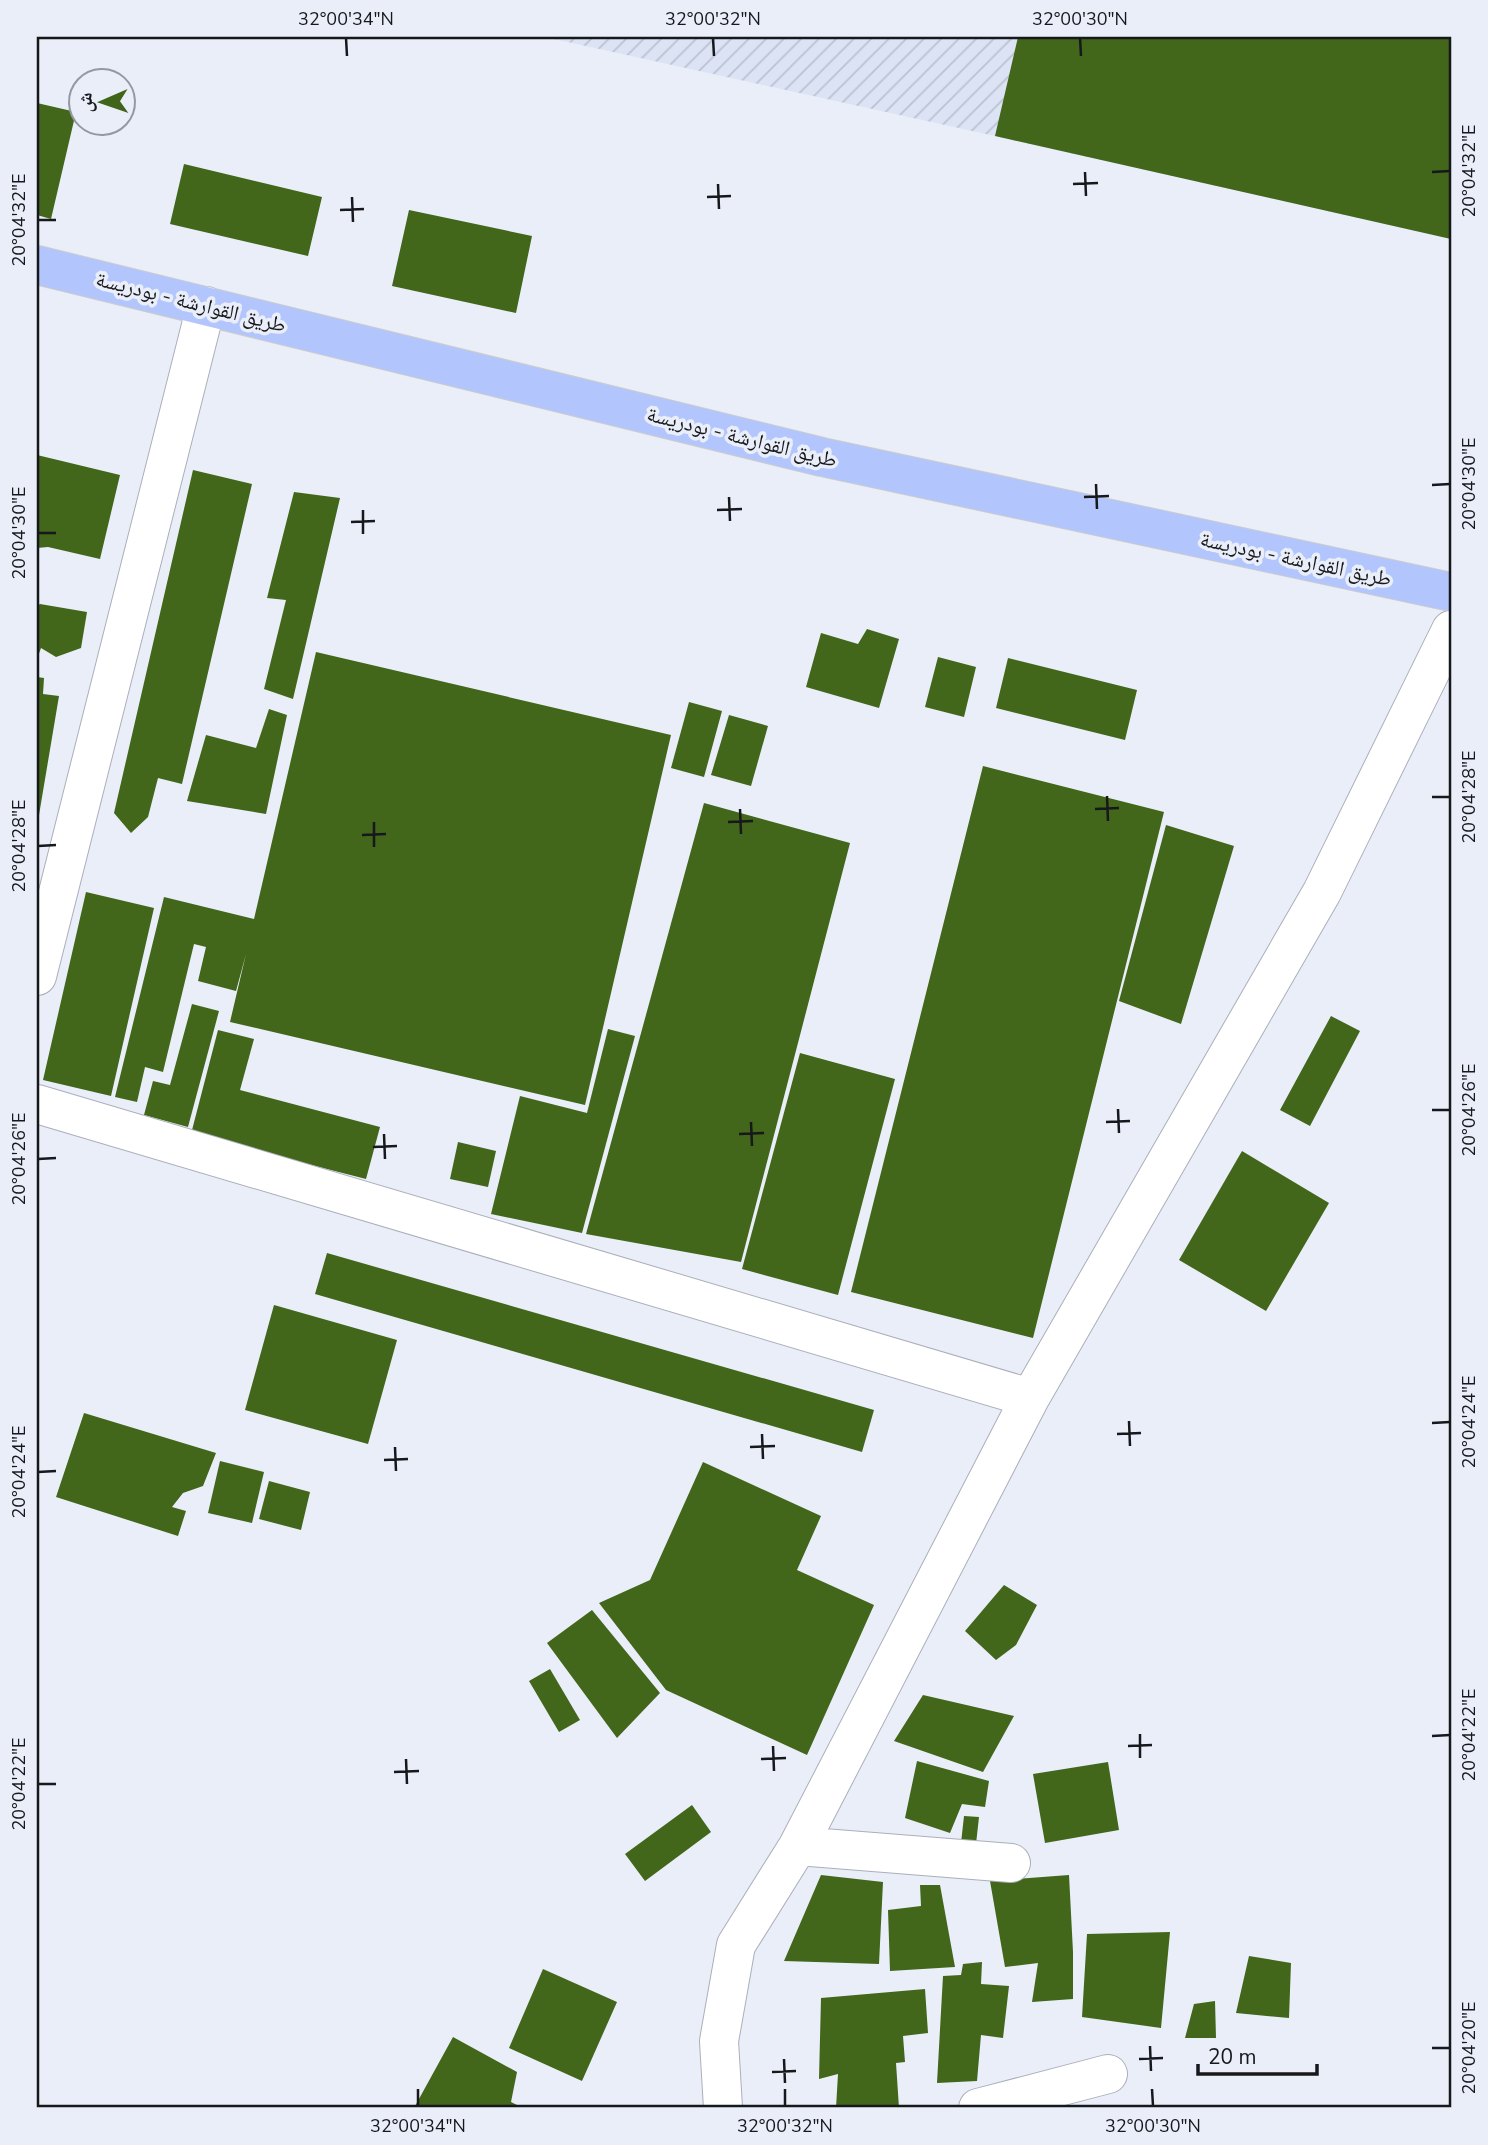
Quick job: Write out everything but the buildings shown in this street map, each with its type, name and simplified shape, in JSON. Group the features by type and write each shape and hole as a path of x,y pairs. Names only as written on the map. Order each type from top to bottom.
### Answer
{"main road":[{"name":"طريق القوارشة - بودريسة","path":"37,265 822,457 1451,592"}],"street":[{"path":"37,976 206,306"},
{"path":"723,2108 719,2041 736,1945 798,1846 1030,1398 1322,892 1451,630"},
{"path":"37,1104 1030,1398"},
{"path":"798,1846 1012,1863"},
{"path":"978,2108 1108,2074"}],"shaded area":[{"path":"545,37 1451,37 1451,239 995,136"}]}
